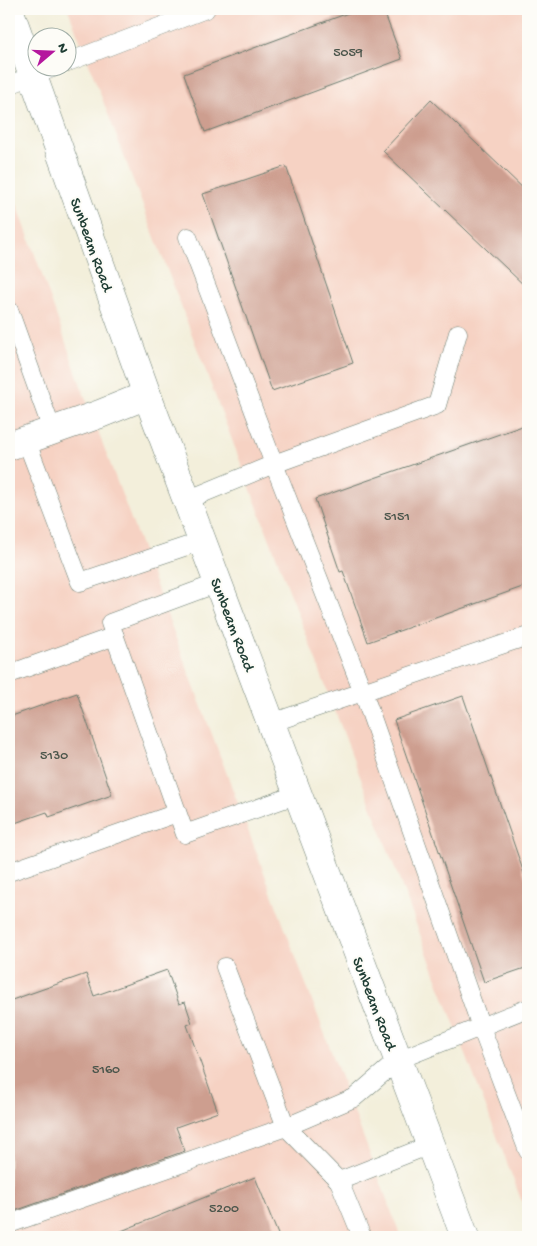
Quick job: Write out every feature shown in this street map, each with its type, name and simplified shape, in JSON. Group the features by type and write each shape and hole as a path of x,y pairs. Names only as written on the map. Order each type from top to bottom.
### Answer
{"street":[{"name":"Sunbeam Road","path":"10,15 28,65"},
{"name":"Sunbeam Road","path":"33,78 147,395 465,1237"},
{"path":"17,443 147,395"}],"lane":[{"path":"78,58 206,9"},
{"path":"188,238 363,692 481,1027 528,1150"},
{"path":"9,310 52,430"},
{"path":"187,500 274,464 437,405 458,334"},
{"path":"17,443 80,582 202,541"},
{"path":"218,583 110,623 177,813 185,834 298,794"},
{"path":"9,674 115,636"},
{"path":"270,723 528,636"},
{"path":"9,872 177,813"},
{"path":"224,967 286,1127 338,1181 362,1237"},
{"path":"9,1224 286,1127 354,1098 398,1060 528,1008"},
{"path":"338,1181 430,1145"}],"shaded area":[{"path":"68,9 528,9 528,1218 78,35 78,28 75,28"},
{"path":"9,181 84,394 401,1237 9,1237"}],"building":[{"path":"359,9 383,9 402,59 205,132 184,74"},
{"path":"431,100 528,193 528,289 383,151"},
{"path":"286,166 353,363 272,391 203,194"},
{"path":"528,424 528,585 368,642 343,571 340,572 315,499"},
{"path":"77,693 112,795 49,817 47,812 9,825 9,717"},
{"path":"463,696 528,885 528,967 484,982 394,720"},
{"path":"167,970 179,1004 185,1002 192,1023 187,1025 218,1112 176,1127 185,1151 9,1213 9,1001 86,974 94,996"},
{"path":"255,1177 279,1237 109,1237 109,1236"}]}
